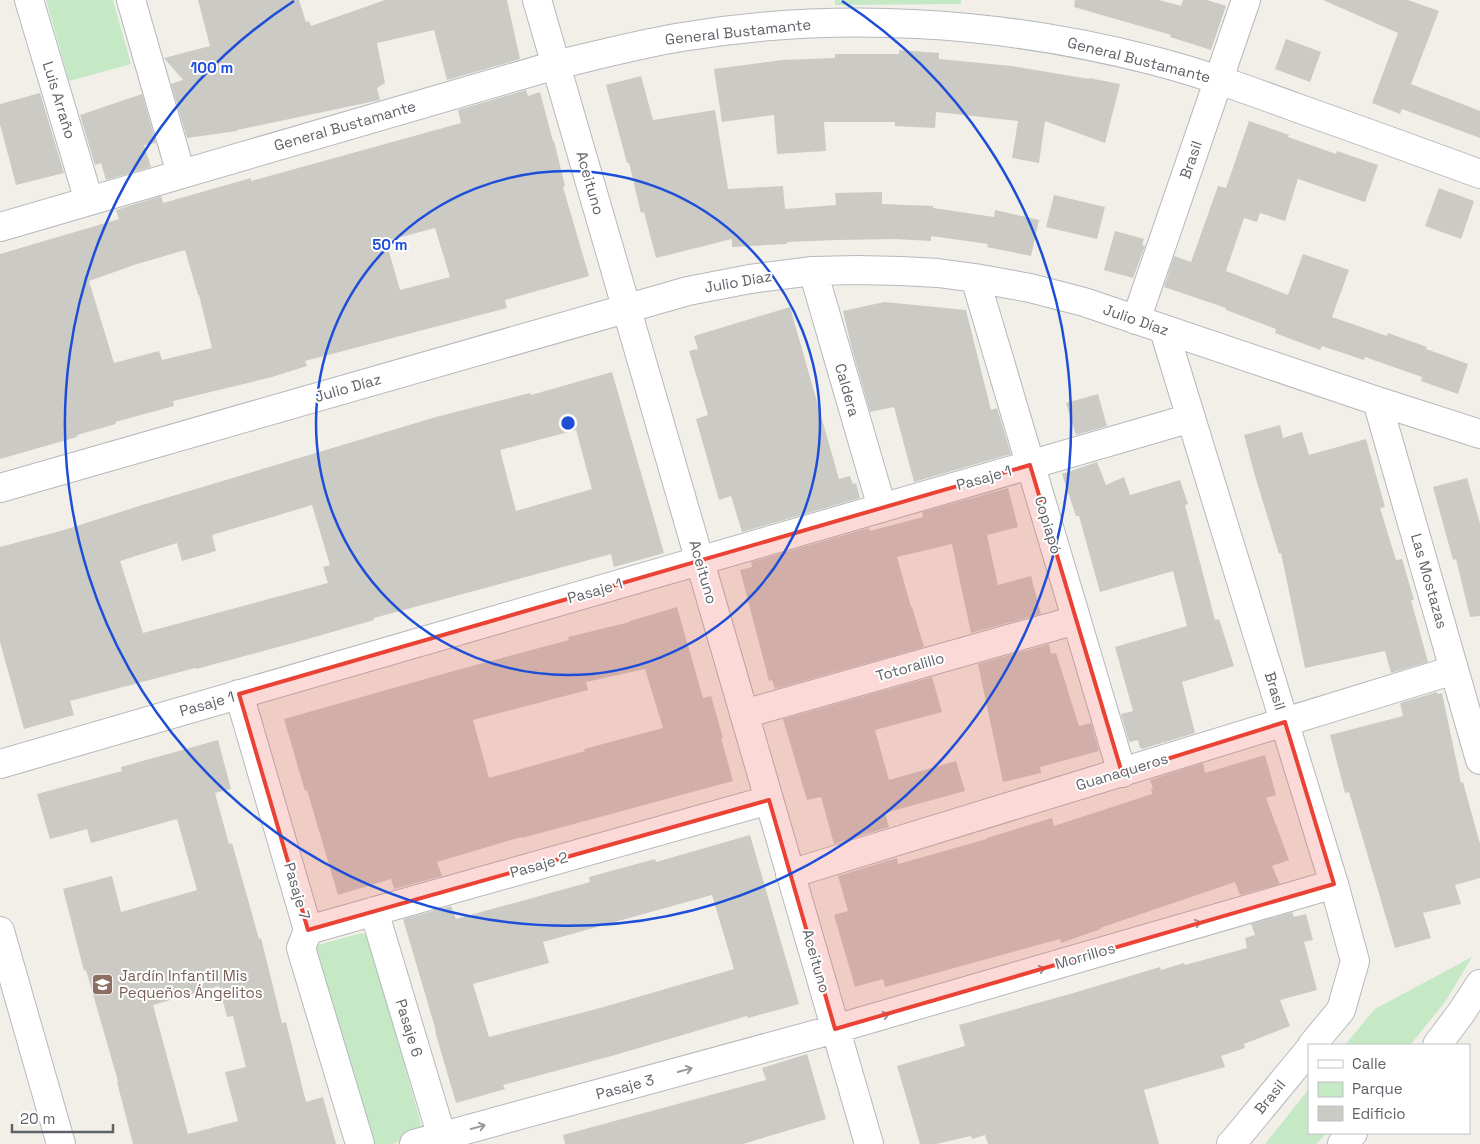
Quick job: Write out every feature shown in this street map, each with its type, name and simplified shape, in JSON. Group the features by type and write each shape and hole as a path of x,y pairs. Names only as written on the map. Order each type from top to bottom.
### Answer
{"street":[{"name":"Luis Arraño","path":"29,0 89,201"},
{"path":"131,0 181,174"},
{"name":"Aceituno","path":"537,0 869,1144"},
{"name":"Brasil","path":"1136,320 1246,0"},
{"name":"General Bustamante","path":"0,227 556,65 618,49 682,36 793,24 877,22 946,25 1026,34 1084,44 1152,60 1219,80 1480,174"},
{"name":"Julio Díaz","path":"0,488 688,291 750,279 813,271 857,270 938,273 1030,288 1084,302 1480,434"},
{"name":"Caldera","path":"813,271 882,508"},
{"name":"Copiapó","path":"975,278 1122,772"},
{"name":"Brasil","path":"1164,330 1285,722 1355,961 1341,1010 1313,1044"},
{"name":"Las Mostazas","path":"1377,401 1480,760"},
{"name":"Pasaje 1","path":"0,764 1191,418"},
{"name":"Totoralillo","path":"744,714 1076,620"},
{"name":"Guanaqueros","path":"790,874 1454,670"},
{"name":"Pasaje 7","path":"239,694 308,930 301,948 360,1144"},
{"name":"Pasaje 2","path":"308,930 769,800"},
{"name":"Morrillos","path":"836,1029 1334,884"},
{"name":"Pasaje 6","path":"374,912 443,1140"},
{"path":"0,931 61,1144"},
{"path":"1438,1044 1480,984"},
{"name":"Pasaje 3","path":"414,1144 443,1140 836,1029"},
{"name":"Brasil","path":"1230,1144 1308,1051"},
{"path":"1342,1144 1352,1134"}],"highlighted area":[{"path":"1030,465 1122,773 1285,722 1334,884 835,1029 769,800 308,930 239,694"}],"green space":[{"path":"46,0 113,0 131,64 69,81"},
{"path":"835,0 961,0 961,4 835,5"},
{"path":"362,933 369,938 424,1135 392,1144 368,1144 315,948 318,945"},
{"path":"1472,957 1445,1002 1411,1044 1346,1044 1375,1009"},
{"path":"1308,1090 1308,1134 1326,1134 1316,1144 1265,1144"}],"building":[{"path":"198,0 299,0 306,22 309,21 311,26 385,0 507,0 520,59 447,80 434,30 377,43 385,83 377,88 380,100 237,131 187,138 171,84 183,80 164,58 210,46"},
{"path":"1075,0 1159,0 1181,6 1183,0 1207,0 1226,6 1211,50 1170,37 1171,35 1074,7"},
{"path":"1323,0 1408,0 1439,11 1411,84 1480,111 1480,138 1402,109 1400,114 1372,103 1398,33"},
{"path":"1286,39 1321,52 1310,82 1275,69"},
{"path":"899,50 939,53 939,59 1012,66 1120,84 1105,143 1045,121 1039,163 1012,158 1018,121 936,112 935,128 895,126 895,122 824,122 826,151 777,154 774,115 722,122 714,69 782,60 835,58 835,54 899,54"},
{"path":"641,76 653,120 715,110 728,189 783,186 785,209 836,205 835,193 882,192 882,204 933,206 933,208 994,217 995,210 1039,220 1031,256 987,247 988,244 931,236 931,241 895,239 837,240 732,247 732,239 656,258 644,212 641,213 629,163 627,163 606,85"},
{"path":"526,90 528,96 540,92 565,186 563,187 589,276 505,300 507,308 305,361 307,366 272,377 173,401 174,406 115,422 116,424 77,435 77,437 0,459 0,254 119,219 116,210 161,196 163,203 251,178 251,181 461,123 458,110","holes":["435,228 450,277 400,290 386,241","185,250 199,295 212,348 162,360 159,351 114,363 89,281"]},
{"path":"40,93 64,173 16,185 0,124 0,104"},
{"path":"142,94 156,143 144,145 151,167 106,180 101,163 95,165 80,115"},
{"path":"1249,121 1336,154 1337,151 1378,165 1365,202 1298,179 1285,221 1260,213 1257,222 1244,218 1226,271 1288,295 1303,254 1349,270 1332,317 1387,336 1388,333 1468,364 1458,394 1421,381 1422,377 1365,357 1364,360 1322,346 1320,350 1275,333 1276,329 1226,310 1226,308 1164,287 1174,256 1191,262 1218,186 1226,188"},
{"path":"1439,188 1474,201 1461,239 1425,226"},
{"path":"1054,195 1105,207 1097,239 1046,227"},
{"path":"1115,231 1144,239 1142,245 1145,246 1133,278 1104,270"},
{"path":"884,302 966,310 991,410 997,408 1011,454 914,482 894,407 870,412 843,311"},
{"path":"790,307 839,479 850,476 853,484 856,483 860,498 742,532 731,496 719,500 696,419 708,415 689,351 698,349 694,336"},
{"path":"612,372 664,553 614,567 611,554 374,618 374,620 304,640 70,701 74,715 24,729 0,642 0,547 64,530 436,417 530,393 531,395","holes":["576,430 592,489 516,511 500,450","312,505 330,565 323,567 328,583 143,633 120,561 177,543 182,561 216,551 212,535"]},
{"path":"1098,394 1107,426 1076,435 1066,403"},
{"path":"1280,425 1283,438 1302,432 1309,455 1366,439 1385,507 1380,508 1396,560 1402,559 1414,600 1411,600 1428,662 1391,673 1385,651 1305,668 1281,553 1279,554 1244,435"},
{"path":"1097,462 1106,485 1124,477 1130,495 1180,480 1188,504 1185,505 1215,620 1219,619 1234,666 1182,682 1195,733 1142,749 1138,740 1129,742 1121,714 1133,711 1115,647 1187,626 1173,571 1100,592 1079,516 1076,516 1062,474"},
{"path":"1467,478 1480,523 1480,616 1470,617 1456,559 1453,560 1433,487"},
{"path":"1008,488 1018,527 987,535 998,585 1031,576 1041,614 971,633 952,544 897,557 924,647 775,689 772,680 769,681 740,570 752,567 751,562 869,528 870,531 923,517 922,512"},
{"path":"677,607 703,698 711,696 733,781 521,837 437,862 442,876 394,889 391,879 338,895 284,719 569,640 568,637","holes":["645,669 663,728 584,749 585,751 489,778 473,720 588,690 586,682"]},
{"path":"1049,644 1051,654 1056,653 1079,726 1091,723 1099,751 1040,767 1041,773 1003,782 978,664"},
{"path":"932,677 942,712 875,730 889,780 956,761 965,791 885,813 889,827 834,844 821,797 807,800 783,719"},
{"path":"1437,692 1437,694 1442,693 1461,783 1463,782 1480,844 1480,878 1455,885 1461,904 1423,913 1431,938 1395,948 1349,792 1345,793 1330,735 1403,716 1400,703"},
{"path":"218,740 231,789 215,793 229,844 232,843 259,939 261,938 282,1023 286,1022 306,1102 323,1097 336,1144 133,1144 118,1081 86,970 84,971 63,889 112,876 121,912 197,890 177,819 91,843 87,829 50,839 37,794 122,771 121,767","holes":["219,986 227,1017 233,1016 246,1067 225,1072 238,1121 188,1134 153,1005"]},
{"path":"1265,755 1276,795 1266,798 1289,860 1272,866 1280,884 1240,895 1235,882 1061,943 1060,939 885,987 883,979 855,987 834,915 848,911 838,876 897,858 898,864 987,839 1052,818 1054,826 1152,794 1151,789 1153,788 1150,780 1203,763 1205,773"},
{"path":"750,835 799,1004 748,1018 747,1016 615,1055 503,1085 505,1089 456,1103 403,919 451,906 456,919 590,882 589,877 655,859 656,862","holes":["712,895 734,969 600,1008 489,1037 473,984 549,963 543,942"]},
{"path":"1292,912 1294,917 1306,914 1313,940 1304,942 1317,990 1280,1000 1290,1026 1244,1044 1245,1048 1221,1056 1225,1067 1144,1090 1159,1144 988,1144 985,1135 972,1139 971,1136 936,1144 920,1144 897,1066 965,1046 959,1025 1160,967 1161,970 1184,963 1185,965 1247,948 1245,938 1255,935 1251,924"},
{"path":"807,1054 826,1119 743,1144 565,1144 563,1135 766,1080 762,1068"}],"place":[{"name":"Jardín Infantil Mis Pequeños Ángelitos","path":"103,985"}]}
